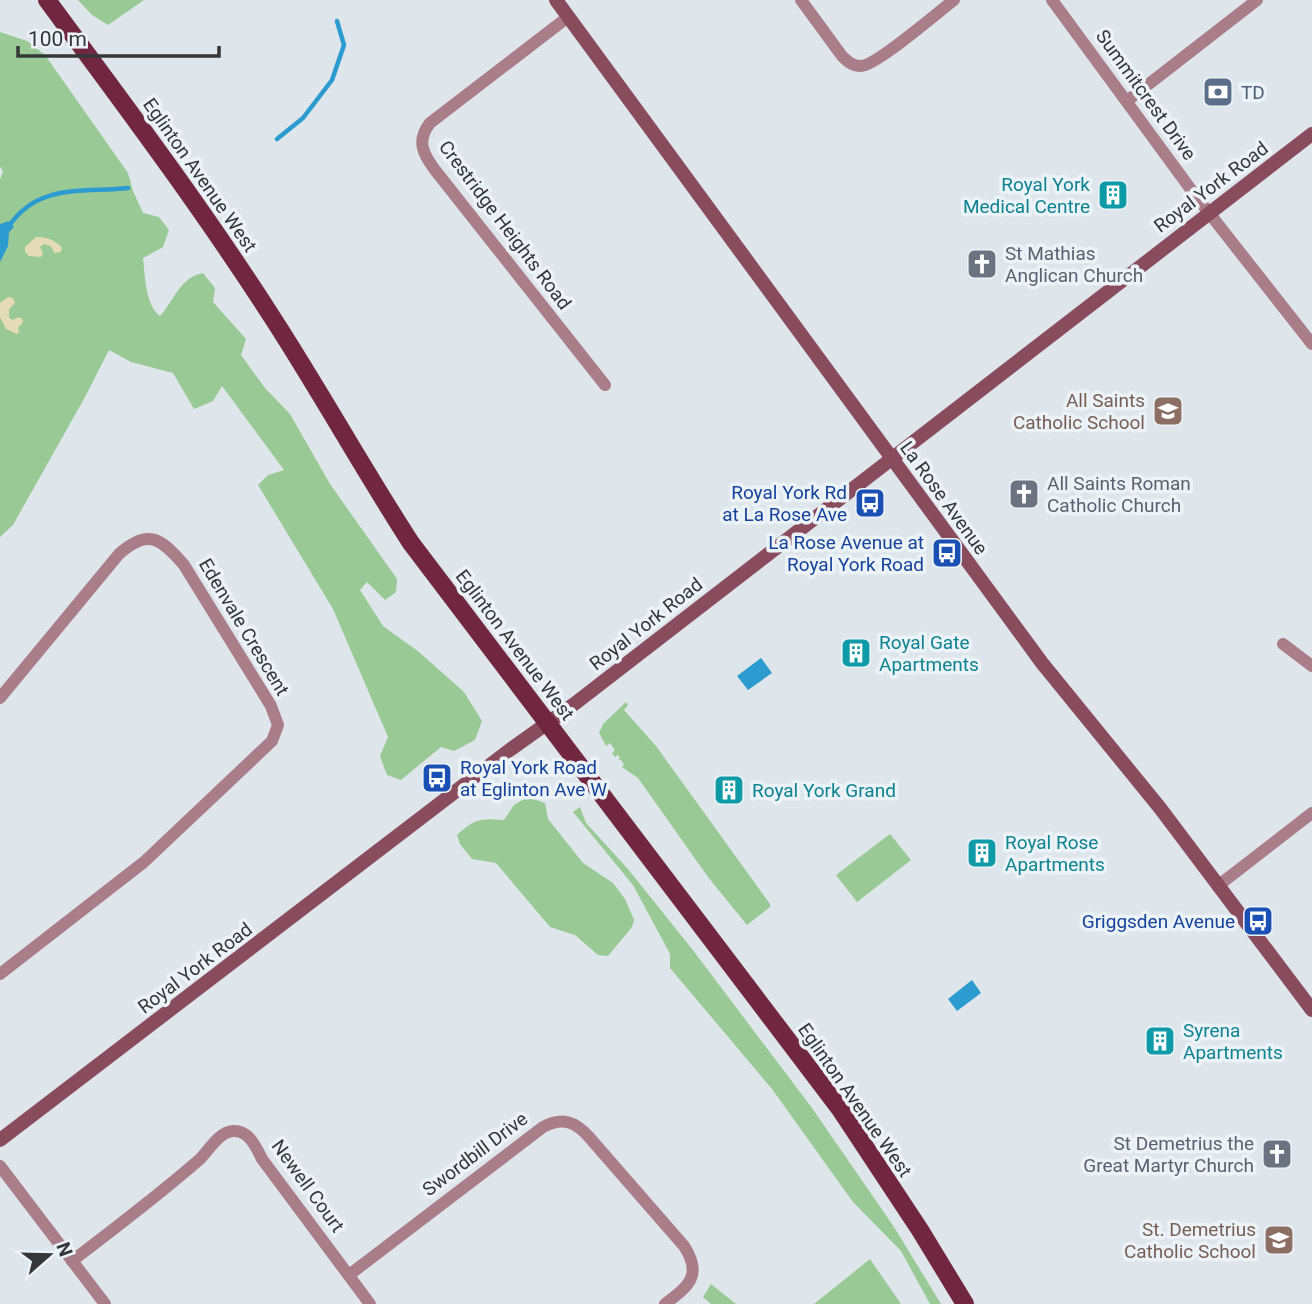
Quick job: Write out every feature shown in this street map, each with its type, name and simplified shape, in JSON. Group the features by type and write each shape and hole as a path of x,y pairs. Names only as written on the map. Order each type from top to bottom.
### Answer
{"main road":[{"name":"Eglinton Avenue West","path":"47,0 225,246 274,319 368,477 411,543 839,1109 920,1230 965,1304"},
{"name":"La Rose Avenue","path":"556,0 1042,663 1219,885 1312,1010"},
{"name":"Royal York Road","path":"0,1140 547,724 1312,134"}],"street":[{"path":"801,0 842,56 850,64 860,66 878,59 954,0"},
{"name":"Summitcrest Drive","path":"1052,0 1210,213 1312,344"},
{"path":"1126,101 1257,0"},
{"name":"Crestridge Heights Road","path":"568,17 430,123 424,131 422,149 435,170 605,385"},
{"name":"Edenvale Crescent","path":"0,698 119,554 139,539 149,537 167,546 184,565 271,706 278,725 272,741 144,862 0,974"},
{"path":"1283,644 1312,666"},
{"path":"1219,885 1312,813"},
{"name":"Swordbill Drive","path":"349,1275 543,1127 554,1121 565,1120 582,1129 691,1257 694,1266 690,1282 665,1304"},
{"name":"Newell Court","path":"72,1261 157,1196 220,1138 232,1131 241,1132 250,1138 262,1159 370,1304"},
{"path":"0,1166 105,1304"}],"green space":[{"path":"78,0 144,0 108,25 92,15"},
{"path":"0,32 27,41 45,55 128,173 143,213 159,217 169,230 163,247 143,258 147,289 155,311 160,316 183,284 195,275 203,273 215,288 213,302 246,339 241,355 265,388 290,414 330,484 397,579 396,592 385,600 367,582 360,590 383,626 419,652 464,692 482,721 475,740 454,751 441,747 401,780 387,775 380,756 388,737 333,609 258,485 268,475 284,470 222,386 213,401 194,409 173,373 131,362 109,350 13,525 0,537 0,180 3,171 0,167"},
{"path":"626,702 628,705 624,710 656,746 770,904 770,907 747,925 708,877 638,778 622,767 624,765 618,760 618,755 615,757 612,753 615,750 610,743 606,746 599,733 603,724"},
{"path":"528,797 545,803 548,819 583,863 613,883 625,899 634,920 632,927 608,956 598,955 575,935 550,927 496,863 472,859 460,844 457,835 468,826 483,820 504,820 514,805"},
{"path":"580,807 586,823 628,869 692,949 812,1108 894,1227 941,1304 930,1304 901,1251 853,1202 772,1089 670,968 670,954 633,885 573,812"},
{"path":"890,834 911,860 857,902 836,875"},
{"path":"870,1259 901,1304 814,1304"},
{"path":"711,1284 736,1304 711,1304 703,1297"}],"sand":[{"path":"36,237 54,241 62,248 61,252 54,253 51,246 44,244 40,247 43,253 41,257 29,256 25,247"},
{"path":"8,297 13,298 15,303 9,309 9,317 12,320 19,317 23,320 17,334 6,329 0,317 0,303"}],"water":[{"path":"9,221 14,227 9,232 8,246 0,262 0,224"},
{"path":"761,658 772,673 748,690 737,676"},
{"path":"972,980 981,993 957,1011 948,999"}],"waterway":[{"path":"277,139 303,118 332,80 344,45 337,21"},
{"path":"9,226 21,212 48,196 128,188"}],"place":[{"name":"TD","path":"1218,92"},
{"name":"Royal York Medical Centre","path":"1113,195"},
{"name":"St Mathias Anglican Church","path":"982,264"},
{"name":"All Saints Catholic School","path":"1168,411"},
{"name":"All Saints Roman Catholic Church","path":"1024,494"},
{"name":"Royal York Rd at La Rose Ave","path":"870,503"},
{"name":"La Rose Avenue at Royal York Road","path":"947,553"},
{"name":"Royal Gate Apartments","path":"856,653"},
{"name":"Royal York Road at Eglinton Ave W","path":"437,778"},
{"name":"Royal York Grand","path":"729,790"},
{"name":"Royal Rose Apartments","path":"982,853"},
{"name":"Griggsden Avenue","path":"1258,921"},
{"name":"Syrena Apartments","path":"1160,1041"},
{"name":"St Demetrius the Great Martyr Church","path":"1277,1154"},
{"name":"St. Demetrius Catholic School","path":"1279,1240"}]}
